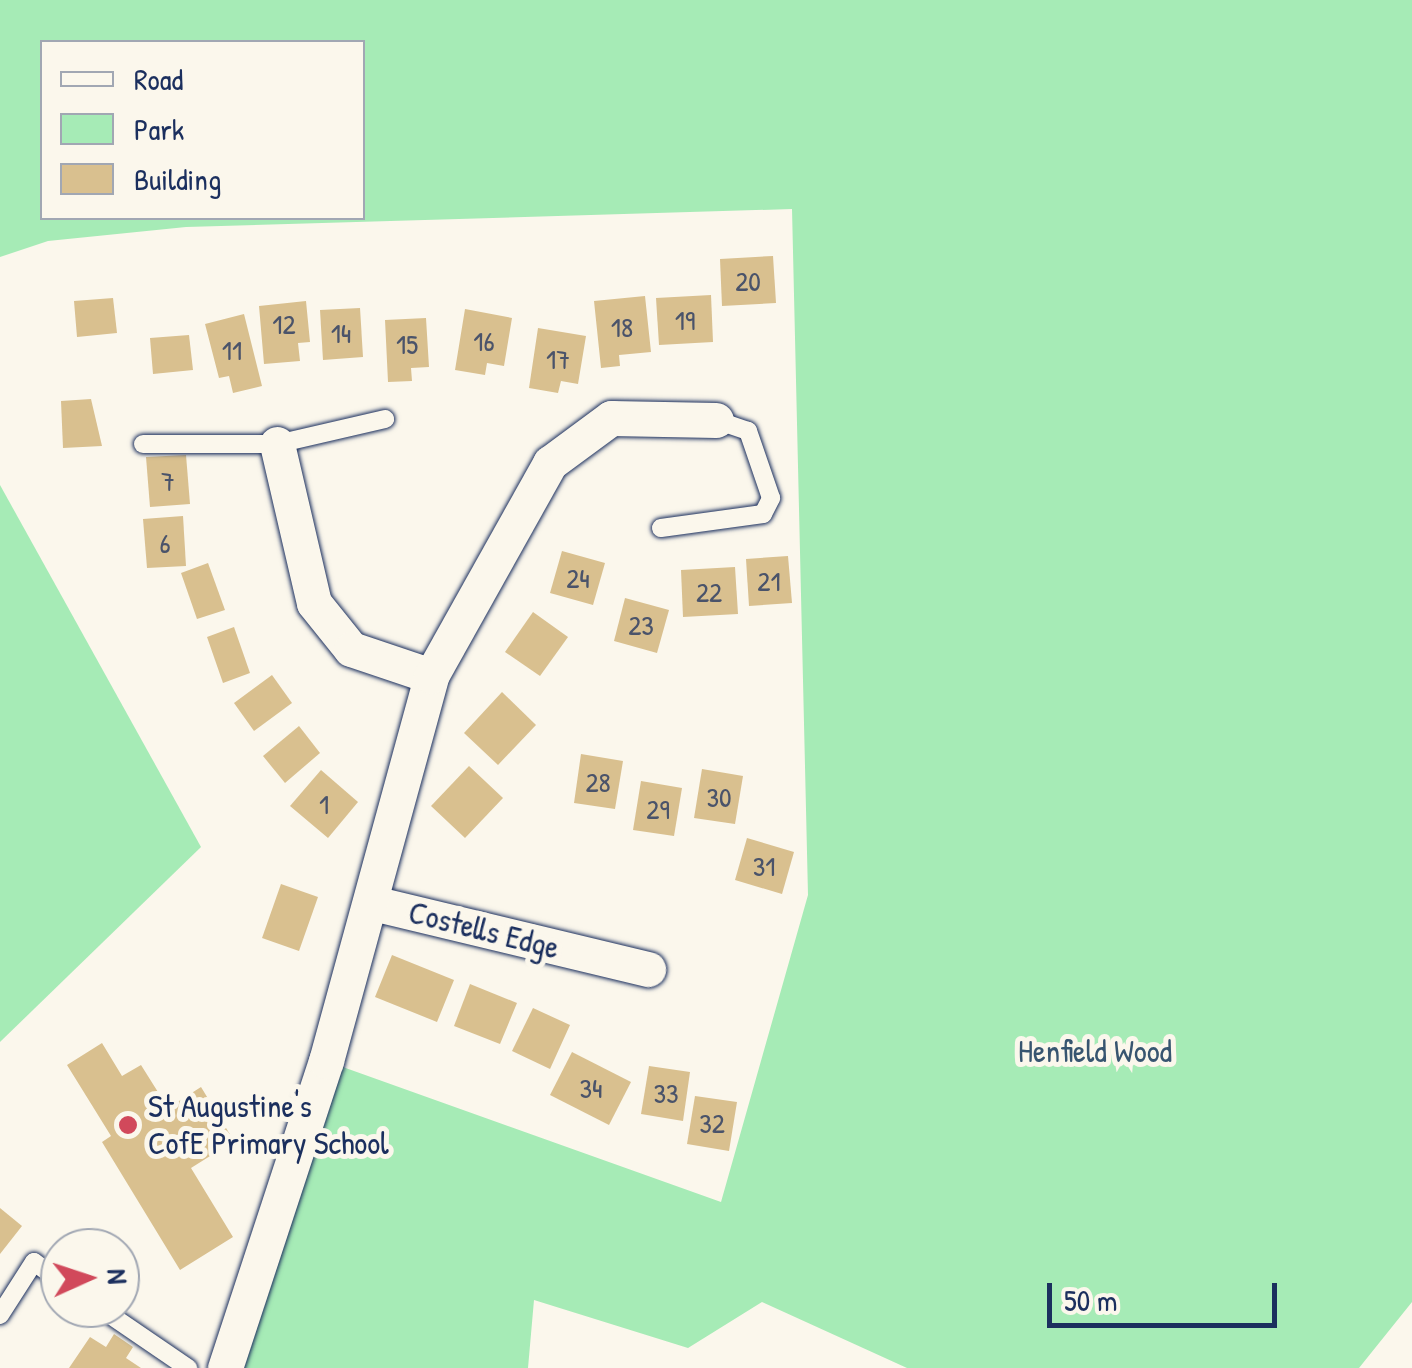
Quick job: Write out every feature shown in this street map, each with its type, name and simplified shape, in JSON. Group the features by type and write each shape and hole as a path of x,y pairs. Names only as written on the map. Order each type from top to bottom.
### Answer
{"street":[{"name":"Costells Edge","path":"648,969 373,903 432,676 550,463 612,418 716,420"},
{"path":"276,444 296,550 314,603 351,650 432,676"},
{"path":"224,1368 373,903"}],"lane":[{"path":"142,444 276,444 384,419"},
{"path":"661,528 763,514 771,498 748,431 716,420"},
{"path":"0,1315 34,1262 40,1266"},
{"path":"129,1328 188,1368"}],"green space":[{"name":"Henfield Wood","path":"0,0 1412,0 1412,1302 1359,1368 907,1368 762,1302 688,1348 534,1300 528,1368 225,1368 326,1061 721,1202 808,895 792,209 186,227 48,241 0,257"},
{"path":"0,485 201,847 0,1042"}],"building":[{"path":"773,256 776,303 722,306 720,259"},
{"path":"711,295 713,342 659,345 656,298"},
{"path":"645,296 651,352 619,355 620,366 601,368 594,301"},
{"path":"113,298 117,333 77,337 74,301"},
{"path":"306,301 310,342 298,343 300,361 264,364 259,306"},
{"path":"360,308 363,357 323,360 320,310"},
{"path":"465,309 512,318 504,366 487,363 485,375 455,370"},
{"path":"244,314 262,386 233,393 229,376 219,378 205,324"},
{"path":"426,318 429,367 411,368 412,381 388,382 385,320"},
{"path":"538,328 586,336 578,384 561,381 558,393 529,388"},
{"path":"189,335 193,370 153,374 150,338"},
{"path":"91,399 102,446 63,448 61,401"},
{"path":"186,455 190,504 150,507 146,457"},
{"path":"183,516 186,566 147,568 143,519"},
{"path":"562,551 605,563 593,605 550,593"},
{"path":"788,556 792,603 749,606 746,559"},
{"path":"208,563 225,610 197,619 181,573"},
{"path":"735,567 738,614 683,617 681,570"},
{"path":"625,598 669,610 657,653 614,641"},
{"path":"533,612 568,637 540,676 505,652"},
{"path":"234,627 250,673 223,683 207,637"},
{"path":"272,675 292,703 254,731 234,703"},
{"path":"502,692 536,725 498,765 464,733"},
{"path":"299,726 320,753 285,783 263,756"},
{"path":"581,754 623,761 615,809 574,803"},
{"path":"469,766 503,798 465,838 431,806"},
{"path":"702,769 743,776 735,824 694,818"},
{"path":"321,770 358,802 328,838 290,806"},
{"path":"641,781 682,788 674,836 633,830"},
{"path":"747,838 794,852 782,894 735,880"},
{"path":"281,884 318,897 299,951 262,938"},
{"path":"392,955 454,980 437,1022 375,997"},
{"path":"470,984 517,1003 500,1044 454,1026"},
{"path":"533,1008 570,1025 550,1069 512,1051"},
{"path":"102,1043 122,1076 141,1065 168,1108 201,1087 234,1141 191,1168 233,1237 180,1270 102,1142 111,1136 67,1065"},
{"path":"572,1052 631,1082 609,1125 550,1095"},
{"path":"649,1066 690,1072 683,1121 641,1114"},
{"path":"695,1096 737,1102 729,1151 687,1144"},
{"path":"0,1208 22,1226 0,1254"},
{"path":"114,1334 133,1347 126,1358 141,1368 69,1368 90,1337 106,1347"}],"place":[{"name":"St Augustine's CofE Primary School","path":"128,1125"}]}
